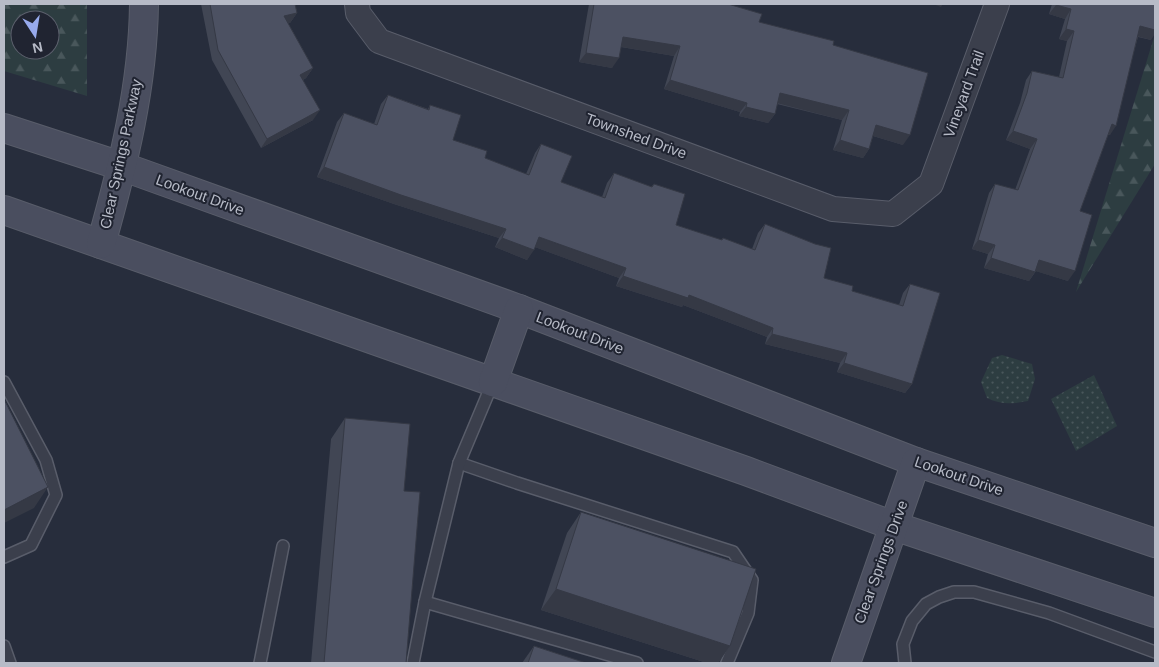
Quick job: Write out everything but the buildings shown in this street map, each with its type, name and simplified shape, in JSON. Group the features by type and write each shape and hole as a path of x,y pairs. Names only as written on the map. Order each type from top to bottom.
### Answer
{"main road":[{"name":"Clear Springs Parkway","path":"101,244 135,104 144,28 144,4"},
{"name":"Lookout Drive","path":"4,128 121,166 519,309 916,462 1155,543"},
{"path":"4,210 746,471 894,526 1155,613"},
{"path":"493,382 519,309"},
{"name":"Clear Springs Drive","path":"846,663 916,462"}],"street":[{"name":"Townshed Drive","path":"357,4 358,13 379,41 834,209 893,214 931,184"},
{"name":"Vineyard Trail","path":"931,184 997,4"}],"lane":[{"path":"4,382 46,460 56,495 31,545 4,557"},
{"path":"413,663 425,602 459,463 493,382"},
{"path":"459,463 733,552 752,580 748,612 727,663"},
{"path":"260,663 283,546"},
{"path":"905,663 903,644 912,621 926,604 954,592 974,592 1049,613 1155,652"},
{"path":"425,602 637,663"},
{"path":"4,646 10,663"}],"green space":[{"path":"4,4 87,4 87,96 4,71"},
{"path":"1155,34 1155,164 1076,292"},
{"path":"1002,355 1032,364 1035,379 1028,401 1007,403 987,398 981,382 992,358"},
{"path":"1094,375 1117,426 1076,451 1051,399"}]}
